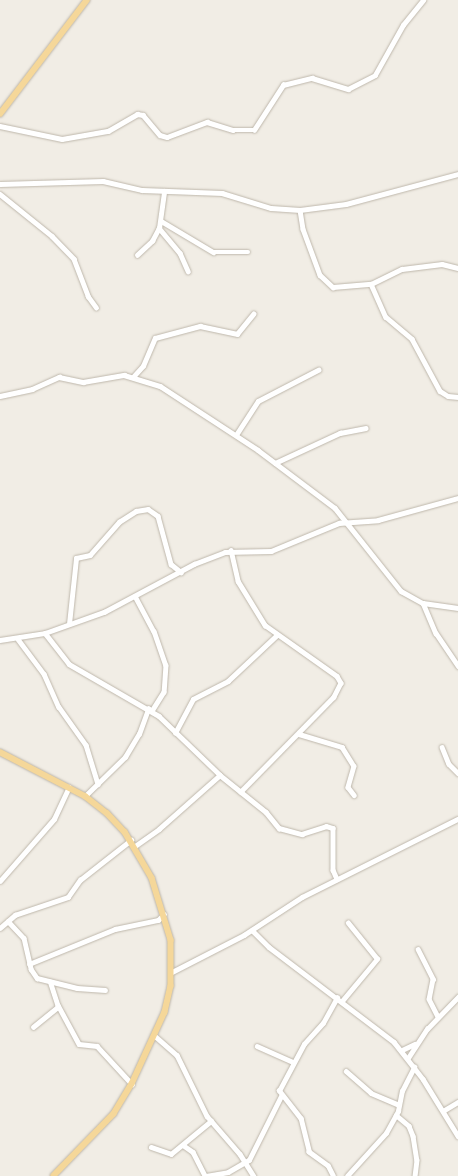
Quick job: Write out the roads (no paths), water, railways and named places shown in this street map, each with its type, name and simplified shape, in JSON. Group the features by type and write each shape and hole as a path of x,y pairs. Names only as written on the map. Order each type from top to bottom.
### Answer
{"main road":[{"path":"0,114 87,0"},
{"path":"0,752 69,787 85,796 107,812 130,840 152,878 171,940 172,972 165,1012 132,1084 114,1114 54,1176"}],"street":[{"path":"0,126 62,139 108,131 137,114 143,116 160,135 167,137 207,122 233,130 254,130 282,85 312,78 351,89 375,75 403,25 423,0"},
{"path":"0,184 103,181 126,188 222,193 271,208 300,210 346,204 458,174"},
{"path":"138,255 152,241 159,228 164,191"},
{"path":"0,194 52,236 74,259 88,296 96,307"},
{"path":"300,210 311,254 324,281 334,287 371,284 402,269 442,264 458,268"},
{"path":"161,221 213,252 248,252"},
{"path":"159,228 180,253 188,271"},
{"path":"371,284 386,317 412,339 440,392 448,396 458,396"},
{"path":"133,377 143,366 155,338 200,326 237,334 253,314"},
{"path":"236,435 258,401 318,370"},
{"path":"0,396 32,389 59,377 83,382 113,376 133,377 173,392 275,463 348,521 401,591 423,603 458,608"},
{"path":"275,463 340,433 366,428"},
{"path":"0,640 18,639 46,633 104,612 181,572 231,550 271,551 348,521 378,520 458,498"},
{"path":"69,624 76,558 90,555 119,522 136,511 148,509 158,516 171,564 181,572"},
{"path":"231,550 242,590 258,616 276,636 318,662 337,676 341,683 334,697 241,792"},
{"path":"85,796 129,751 142,729 150,710 164,692 166,665 154,631 135,596"},
{"path":"423,603 436,633 458,666"},
{"path":"46,633 69,664 150,710 220,775 286,831 310,833 326,826 333,828 332,870 337,879"},
{"path":"175,733 192,698 228,681 276,636"},
{"path":"18,639 44,674 59,707 86,745 98,784"},
{"path":"299,734 342,748 354,766 348,787 354,795"},
{"path":"442,747 449,764 458,773"},
{"path":"134,846 220,775"},
{"path":"0,881 51,824 69,787"},
{"path":"172,972 252,930 337,879 458,818"},
{"path":"0,928 8,921 22,913 68,898 80,880 130,840"},
{"path":"29,964 115,929 158,920 164,914"},
{"path":"8,921 24,938 29,964 37,978 50,982 105,990"},
{"path":"342,1001 377,959 348,923"},
{"path":"252,930 273,950 385,1033 408,1058 458,1136"},
{"path":"418,949 434,979 429,999 438,1016"},
{"path":"50,982 58,1005 79,1044 97,1046 132,1084"},
{"path":"332,1176 328,1166 309,1152 298,1113 281,1096 279,1091 293,1062 337,998"},
{"path":"408,1058 416,1043 438,1016 458,998"},
{"path":"33,1027 56,1010 58,1005"},
{"path":"155,1036 176,1055 211,1121 246,1162 254,1176"},
{"path":"402,1050 416,1043"},
{"path":"256,1046 293,1062"},
{"path":"347,1176 372,1150 396,1115 414,1067"},
{"path":"346,1071 371,1093 399,1105"},
{"path":"183,1145 193,1152 205,1176 225,1173 246,1162 281,1096"},
{"path":"443,1111 458,1102"},
{"path":"396,1115 409,1126 413,1136 417,1160 415,1176"},
{"path":"151,1147 171,1154 211,1121"}]}
